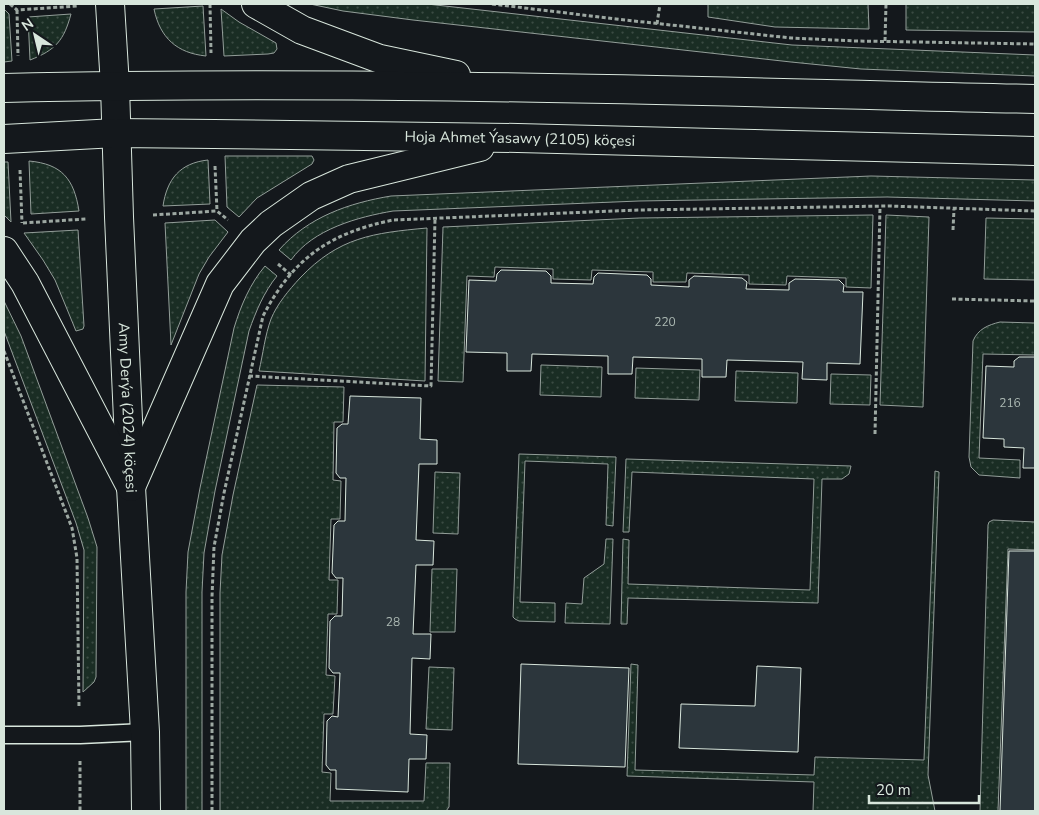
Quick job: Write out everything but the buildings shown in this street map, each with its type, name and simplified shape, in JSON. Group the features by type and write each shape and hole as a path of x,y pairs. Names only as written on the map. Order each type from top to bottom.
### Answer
{"main road":[{"name":"Amy Derýa (2024) köçesi","path":"110,4 116,86 116,133 131,488 145,732 146,811"},
{"path":"256,4 302,30 380,59 509,87"},
{"path":"4,88 116,86 509,87 1035,99"},
{"name":"Hoja Ahmet Ýasawy (2105) köçesi","path":"4,139 116,133 518,138 1035,151"},
{"path":"131,488 220,284 253,241 271,224 311,196 349,180 518,138"},
{"path":"4,251 25,283 131,488"}],"lane":[{"path":"4,735 80,735 145,732"}],"path":[{"path":"10,4 17,10 110,4"},
{"path":"492,4 791,38 1035,44"},
{"path":"657,24 660,4"},
{"path":"885,41 886,4"},
{"path":"875,434 880,207"},
{"path":"212,811 212,597 214,547 263,316 272,299 308,256 326,243 349,232 393,220 639,210 880,207 1035,211"},
{"path":"953,230 954,208"},
{"path":"249,376 258,378 432,386 435,219"},
{"path":"952,299 1035,301"},
{"path":"4,351 72,528 76,543 80,811"}],"green space":[{"path":"310,4 427,4 792,45 1035,55 1035,76 861,69 413,20 343,11"},
{"path":"708,4 868,4 869,29 775,27 708,17"},
{"path":"906,4 1035,4 1035,32 906,30"},
{"path":"203,6 206,56 186,51 171,42 165,36 154,9"},
{"path":"4,9 9,14 12,61 4,62"},
{"path":"221,9 239,22 276,43 277,49 274,53 224,56"},
{"path":"71,14 58,43 53,48 30,60 28,17"},
{"path":"225,156 312,156 314,160 312,164 257,198 239,217 227,207"},
{"path":"208,160 210,204 163,206 168,188 176,174 190,165"},
{"path":"29,161 50,166 64,175 74,190 79,211 31,214"},
{"path":"4,162 8,162 11,222 4,215"},
{"path":"871,176 1035,180 1035,201 887,197 639,201 393,211 351,221 324,232 300,249 291,260 279,250 290,238 330,213 345,207 391,196"},
{"path":"873,215 871,288 846,287 846,278 787,276 786,285 749,284 749,275 687,273 686,282 653,282 653,272 592,270 591,280 553,279 553,269 495,267 494,277 467,276 463,382 438,381 443,227 639,218"},
{"path":"886,215 929,217 923,407 880,405"},
{"path":"986,218 1035,219 1035,280 984,279"},
{"path":"215,220 228,232 199,274 171,345 165,223"},
{"path":"427,228 425,381 259,371 267,331 274,313 292,287 314,264 343,245 373,235"},
{"path":"78,230 84,326 83,329 76,331 55,280 24,233"},
{"path":"265,266 277,276 261,302 249,331 215,491 204,553 202,592 202,811 186,811 186,592 188,552 234,328 247,295"},
{"path":"4,301 21,336 97,547 96,677 94,682 83,692 84,550 76,523 4,331"},
{"path":"1000,322 1035,323 1035,355 983,354 979,458 1020,460 1020,478 979,475 971,467 969,457 973,341 984,328"},
{"path":"541,365 602,367 601,397 540,395"},
{"path":"636,368 700,370 699,400 635,398"},
{"path":"736,371 798,373 797,403 735,401"},
{"path":"831,374 871,375 870,405 830,404"},
{"path":"257,385 344,387 343,422 334,422 333,480 341,481 340,519 331,519 329,580 338,580 337,614 328,614 326,675 335,676 333,714 324,714 322,772 331,773 330,801 424,801 426,763 450,763 449,807 446,811 220,811 220,593 222,555"},
{"path":"519,454 616,457 613,526 606,525 608,464 525,461 520,602 555,603 555,622 519,621 513,617"},
{"path":"626,459 851,466 849,474 842,479 822,479 818,603 628,598 627,624 621,624 623,539 629,540 628,584 810,590 814,479 632,472 629,532 623,532"},
{"path":"935,471 939,472 928,775 935,811 813,811 814,782 627,776 631,664 638,665 635,770 814,775 815,757 924,760"},
{"path":"435,472 460,473 458,534 433,533"},
{"path":"993,520 1035,522 1035,550 1008,549 998,811 980,811 988,525"},
{"path":"606,539 613,539 610,624 565,623 566,603 582,604 584,578 604,564"},
{"path":"432,569 457,569 455,632 430,632"},
{"path":"429,667 454,668 452,730 426,729"}]}
